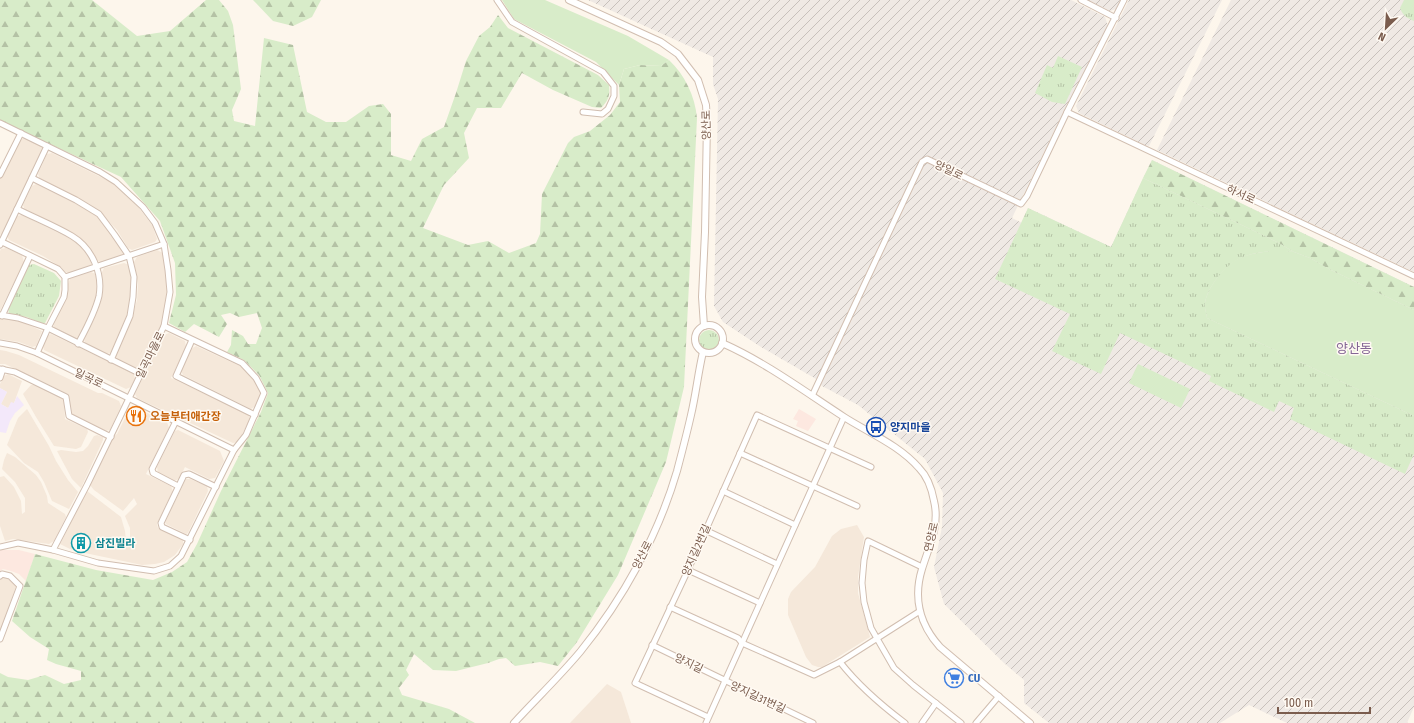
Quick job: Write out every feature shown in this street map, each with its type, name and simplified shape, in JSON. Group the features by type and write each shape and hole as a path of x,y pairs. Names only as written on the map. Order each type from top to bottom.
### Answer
{"street":[{"path":"497,0 512,22 603,72 614,86 614,96 608,109 602,114 583,112"},
{"name":"양산로","path":"569,0 662,42 678,54 698,80 706,105 707,122 702,297 704,326"},
{"path":"1081,0 1116,18"},
{"name":"양일로","path":"812,396 922,162 927,159 1021,204 1027,196 1067,112 1124,0"},
{"name":"하서로","path":"1067,112 1414,276"},
{"name":"일곡마을로","path":"0,123 48,146 116,182 155,223 164,244 168,270 170,292 164,326 111,437 53,550"},
{"path":"0,175 21,133"},
{"path":"38,353 48,328 64,297 66,290 65,277 58,270 1,242 48,146"},
{"path":"32,178 76,200 99,214 129,256 134,277 130,316 110,360"},
{"path":"17,209 73,236 86,248 98,267 100,283 99,296 95,309 78,344"},
{"path":"65,277 164,244"},
{"path":"30,256 1,316 18,318 48,328 141,374"},
{"path":"709,325 717,328 722,336 722,343 714,352 703,352 696,346 695,337 699,329 709,325"},
{"path":"0,547 18,543 53,550 98,564 154,571 170,566 181,556 234,450 246,435 264,393 256,378 242,363 164,326"},
{"path":"192,340 176,376 255,415"},
{"name":"일곡로","path":"0,343 18,346 38,353 234,450"},
{"name":"연양로","path":"722,343 741,351 844,417 893,446 920,469 926,477 935,502 936,520 934,532 922,567 918,591 920,611 926,627 936,642 949,655 1030,723"},
{"name":"양산로","path":"514,723 580,652 612,609 637,566 654,532 677,472 692,414 703,352"},
{"path":"0,378 2,369 15,372 66,397 69,416 111,437"},
{"name":"양지길2번길","path":"708,717 634,683 688,570 757,415 829,449"},
{"path":"706,723 844,417"},
{"path":"176,421 152,469 153,474 178,486"},
{"path":"829,449 871,467"},
{"path":"740,453 857,506"},
{"path":"190,540 162,527 161,523 178,486 184,475 189,474 216,487"},
{"path":"723,491 795,525"},
{"path":"705,530 777,564"},
{"path":"922,567 868,541 864,560 863,593 871,628 894,668 961,723"},
{"path":"688,570 760,602"},
{"path":"0,576 2,574 10,576 20,586 0,639"},
{"path":"670,607 738,638 742,643 814,675 840,662 876,637 920,611"},
{"name":"양지길","path":"652,645 725,681"},
{"path":"840,662 852,677 874,698 905,723"},
{"name":"양지길31번길","path":"725,681 813,723"},
{"path":"976,723 999,696"},
{"path":"922,723 936,703"}],"shaded area":[{"path":"588,0 1071,0 1105,17 1108,26 1056,127 1012,218 1022,223 1028,208 1111,247 1152,160 1414,287 1414,707 1407,723 1287,723 1249,705 1220,723 1049,723 1024,703 1024,680 1004,663 944,604 934,567 942,527 943,493 925,459 858,405 822,386 816,379 761,347 723,322 714,306 718,99 713,84 713,57"},
{"path":"1088,0 1120,0 1116,9 1110,11"},
{"path":"1129,0 1222,0 1149,146 1079,113 1076,106"},
{"path":"1231,0 1414,0 1414,272 1157,150"},
{"path":"24,138 41,146 43,151 2,234 0,235 0,179 19,140"},
{"path":"52,153 113,183 139,208 152,225 157,239 155,242 132,250 128,248 117,230 98,210 40,180 38,174 47,154"},
{"path":"36,184 98,217 124,252 122,255 102,263 98,261 89,247 80,239 25,210 23,205 32,186"},
{"path":"22,215 73,240 84,249 92,262 91,265 71,273 65,272 61,267 43,256 9,240 7,236 16,216"},
{"path":"6,248 22,255 24,262 0,311 0,251 1,249"},
{"path":"157,250 163,253 166,275 167,292 162,324 142,368 138,369 117,359 115,354 132,317 137,300 138,284 134,262 137,257"},
{"path":"124,263 129,265 132,277 128,317 111,353 107,354 86,344 84,340 98,310 102,296 102,272 104,268"},
{"path":"91,272 96,274 97,295 93,308 79,338 75,339 55,329 53,324 68,292 68,284 70,279"},
{"path":"0,318 18,320 42,331 36,346 32,347 19,342 0,339"},
{"path":"169,333 185,341 186,347 171,378 248,414 250,419 238,442 233,443 137,398 135,394 164,335"},
{"path":"51,334 134,374 135,379 131,387 126,389 44,350 43,346 47,336"},
{"path":"196,346 242,367 254,378 262,393 256,406 251,409 183,375 181,371 191,349"},
{"path":"0,350 19,355 98,393 102,393 119,401 121,406 110,430 106,431 75,417 71,413 68,394 5,364 0,364"},
{"path":"8,374 22,381 14,403 8,408 1,404 7,392 0,388 0,384 4,376"},
{"path":"31,385 36,385 64,399 65,419 87,429 88,432 81,447 76,449 54,446 23,394"},
{"path":"0,388 7,392 1,404 8,408 11,402 14,403 17,396 24,405 15,413 10,421 6,433 0,432"},
{"path":"134,407 167,422 169,428 146,474 171,486 173,492 157,524 158,528 183,540 183,544 175,555 164,562 155,564 142,565 85,553 70,549 60,544 87,491 121,517 126,541 130,540 130,528 125,516 137,504 134,498 123,511 94,490 90,485 114,436 117,434 130,408"},
{"path":"27,409 56,461 68,480 78,492 69,509 52,501 38,472 24,463 7,445 18,418"},
{"path":"799,409 816,419 808,431 796,426 798,421 793,419"},
{"path":"178,430 220,451 224,461 215,478 209,479 185,467 179,479 174,481 158,473 157,467 175,431"},
{"path":"97,435 103,437 103,440 81,488 72,479 57,451 83,451 94,436"},
{"path":"7,453 15,457 36,475 47,496 48,503 65,514 66,517 54,541 49,544 13,539 5,541 0,526 0,477 4,476 14,487 21,501 22,514 25,512 25,498 15,482 2,469"},
{"path":"186,479 190,479 207,486 208,491 188,533 186,534 166,524 165,522"},
{"path":"857,525 864,537 858,577 858,593 870,637 822,667 818,667 812,665 806,657 788,615 788,599 791,592 815,567 832,536 841,529"},
{"path":"0,550 19,550 35,554 26,581 19,574 3,569 0,571"},
{"path":"2,577 7,577 12,580 16,586 0,633 0,579"},
{"path":"607,684 621,692 631,723 570,723"}],"green space":[{"path":"0,0 92,0 137,36 170,31 206,0 219,0 228,11 233,25 241,89 232,110 234,121 255,126 264,38 293,45 307,112 326,122 346,122 369,106 383,104 391,114 391,155 411,161 422,139 444,127 466,61 479,36 490,27 498,15 508,28 598,75 609,85 609,95 606,102 601,108 592,107 553,90 522,73 501,108 477,108 464,133 469,158 444,185 423,228 468,245 488,241 509,253 536,243 540,234 542,194 568,143 574,137 590,131 610,115 620,102 619,85 624,69 640,65 661,66 669,60 675,66 688,86 694,102 697,118 684,387 666,462 618,575 577,642 558,666 540,662 515,666 506,658 456,671 433,670 414,654 406,670 409,675 399,688 402,695 449,709 475,723 0,723 0,673 8,677 28,680 45,675 64,684 81,680 81,671 47,660 49,649 30,637 12,621 35,554 96,570 153,580 172,572 187,562 261,412 268,393 259,375 244,360 227,352 231,345 232,330 243,336 248,344 256,344 262,328 257,313 239,317 230,313 221,315 227,324 219,337 194,324 185,332 169,323 176,295 175,263 160,221 121,177 0,121"},
{"path":"253,0 321,0 312,17 293,26 273,21"},
{"path":"502,0 545,0 628,36 669,60 661,66 640,65 624,69 619,85 596,62 514,19"},
{"path":"1404,0 1414,0 1414,21 1409,19 1401,11 1400,8"},
{"path":"1058,56 1082,67 1065,104 1052,102 1035,93 1047,65 1053,68"},
{"path":"1152,160 1414,287 1414,310 1329,269 1310,258 1294,252 1277,242 1143,178"},
{"path":"1143,178 1277,242 1294,252 1273,251 1257,253 1243,257 1232,263 1217,278 1206,297 1205,305 1207,318 1414,416 1414,454 1405,474 1290,419 1294,408 1279,401 1274,412 1209,381 1211,376 1120,333 1101,374 1052,351 1070,314 995,279 1028,208 1111,247"},
{"path":"1278,250 1294,252 1310,258 1329,269 1414,310 1414,416 1207,318 1205,305 1206,297 1217,278 1228,266 1247,255"},
{"path":"34,264 54,273 61,281 59,296 45,323 41,323 27,317 9,314 8,308 29,265"},
{"path":"709,330 716,333 719,340 716,347 709,350 702,347 699,340 702,333"},
{"path":"1138,364 1190,389 1181,408 1129,383"}],"place":[{"name":"오늘부터애간장","path":"136,416"},
{"name":"양지마을","path":"876,427"},
{"name":"삼진빌라","path":"81,543"},
{"name":"CU","path":"954,678"}],"district":[{"name":"양산동","path":"1354,348"}]}
